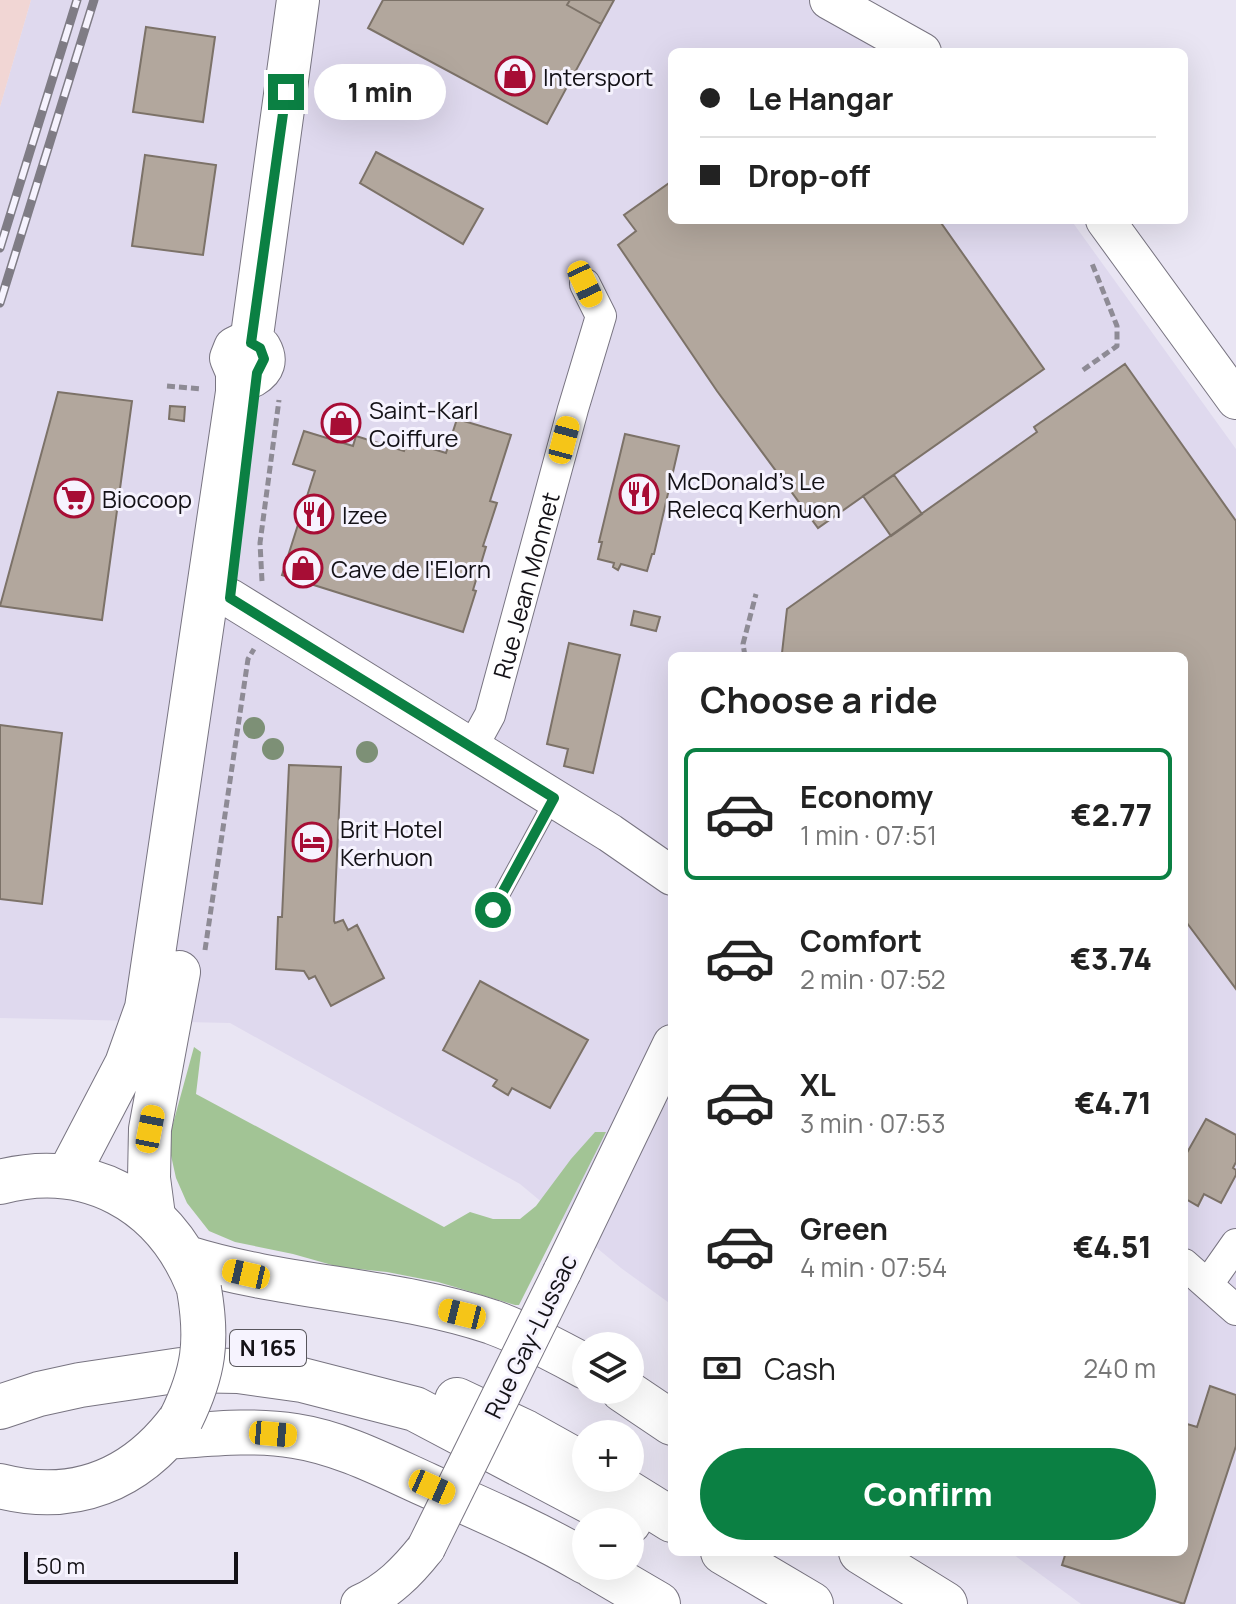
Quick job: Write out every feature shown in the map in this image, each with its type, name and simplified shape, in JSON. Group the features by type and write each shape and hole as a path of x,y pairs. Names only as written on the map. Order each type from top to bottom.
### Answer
{"highway":[{"path":"0,1182 25,1175 68,1175 114,1189 154,1216 193,1273 205,1322 204,1356 196,1388 174,1428 138,1464 103,1483 65,1493 26,1493 0,1486"},
{"path":"193,1273 269,1279 432,1307 491,1322 572,1360"},
{"name":"N 165","path":"0,1378 76,1358 182,1345 242,1344 322,1354 419,1382 525,1432 572,1458"},
{"name":"N 165","path":"0,1407 80,1385 181,1370 238,1371 302,1380 415,1409 603,1508"},
{"path":"644,1404 668,1420"},
{"path":"174,1428 296,1436 337,1447 541,1536 572,1554"},
{"path":"628,1492 668,1517"},
{"name":"N 165","path":"644,1529 668,1542"},
{"path":"693,1556 772,1604"},
{"path":"730,1556 811,1604"},
{"path":"867,1556 945,1604"},
{"path":"617,1580 658,1604"}],"main road":[{"path":"154,1216 149,1178 150,1129 178,979 218,606 237,392 256,370 298,0"},
{"path":"68,1175 126,1064 146,1008 218,606"}],"street":[{"path":"829,0 915,48"},
{"path":"1111,228 1236,400"},
{"name":"Rue Jean Monnet","path":"473,746 490,715 601,316 585,284"},
{"path":"218,606 271,623 473,746 668,873"},
{"name":"Rue Gay-Lussac","path":"360,1604 378,1596 405,1575 426,1548 668,1052"},
{"path":"1208,1284 1236,1244"},
{"path":"1188,1267 1236,1310"}],"lane":[{"path":"493,910 554,798"}],"path":[{"path":"1083,370 1117,346 1117,326 1090,257 1111,228"},
{"path":"204,953 248,659 271,623 260,568 256,370"},
{"path":"744,652 743,644 756,594"}],"shaded area":[{"path":"0,0 31,0 0,107"},
{"path":"31,0 850,0 927,48 668,48 668,224 1074,224 1236,449 1236,1604 1081,1604 1015,1556 1188,1556 1188,652 668,652 668,1302 621,1268 520,1184 230,1023 0,1018 0,107"}],"green space":[{"path":"194,1047 201,1052 196,1094 444,1227 470,1212 493,1219 520,1219 536,1206 595,1132 606,1132 519,1305 515,1305 438,1282 339,1267 235,1242 209,1231 187,1203 176,1178 170,1151 171,1131"}],"building":[{"name":"Intersport","path":"383,0 570,0 567,5 601,24 547,124 368,28"},
{"path":"570,0 614,0 601,24 567,5"},
{"path":"146,27 215,37 203,122 133,112"},
{"path":"376,152 483,209 463,244 360,183"},
{"path":"145,155 216,165 203,255 132,246"},
{"path":"668,184 668,224 942,224 1044,369 818,528 717,391 618,245 636,231 624,215"},
{"path":"1125,364 1236,521 1236,989 1188,924 1188,652 782,652 787,609 1037,432 1034,427"},
{"name":"Biocoop","path":"58,392 132,401 102,620 0,606"},
{"path":"170,406 185,407 184,421 169,419"},
{"path":"457,419 511,435 490,501 497,503 483,546 486,547 473,590 476,591 463,632 282,575 315,471 293,464 304,431 353,446 356,436 404,451 407,441 446,453"},
{"name":"McDonald's Le Relecq Kerhuon","path":"625,434 679,446 654,554 647,571 621,564 618,570 613,567 614,563 598,559 602,542 599,542"},
{"path":"894,475 922,514 891,536 863,496"},
{"path":"634,611 660,617 656,631 631,625"},
{"path":"569,643 620,655 593,773 564,766 568,749 547,744"},
{"path":"0,725 62,733 42,904 0,899"},
{"name":"Brit Hotel Kerhuon","path":"289,765 341,767 334,921 343,920 348,930 357,925 384,978 331,1006 315,976 309,979 304,971 276,969 278,917 282,917"},
{"path":"480,981 588,1040 550,1108 512,1088 508,1095 493,1086 497,1080 443,1050"},
{"path":"1206,1119 1236,1135 1236,1162 1233,1168 1236,1175 1221,1203 1204,1194 1198,1206 1188,1200 1188,1151"},
{"path":"1210,1386 1236,1395 1236,1446 1184,1604 1062,1565 1065,1556 1188,1556 1188,1424 1197,1427"}],"railway":[{"path":"0,248 77,0"},
{"path":"0,303 94,0"}],"place":[{"name":"Intersport","path":"515,76"},
{"name":"Saint-Karl Coiffure","path":"341,423"},
{"name":"McDonald's Le Relecq Kerhuon","path":"639,494"},
{"name":"Biocoop","path":"74,498"},
{"name":"Izee","path":"314,514"},
{"name":"Cave de l'Elorn","path":"303,568"},
{"name":"Brit Hotel Kerhuon","path":"312,842"}],"route":[{"path":"286,92 251,343 260,348 264,365 257,373 230,598 554,798 493,910"}]}
